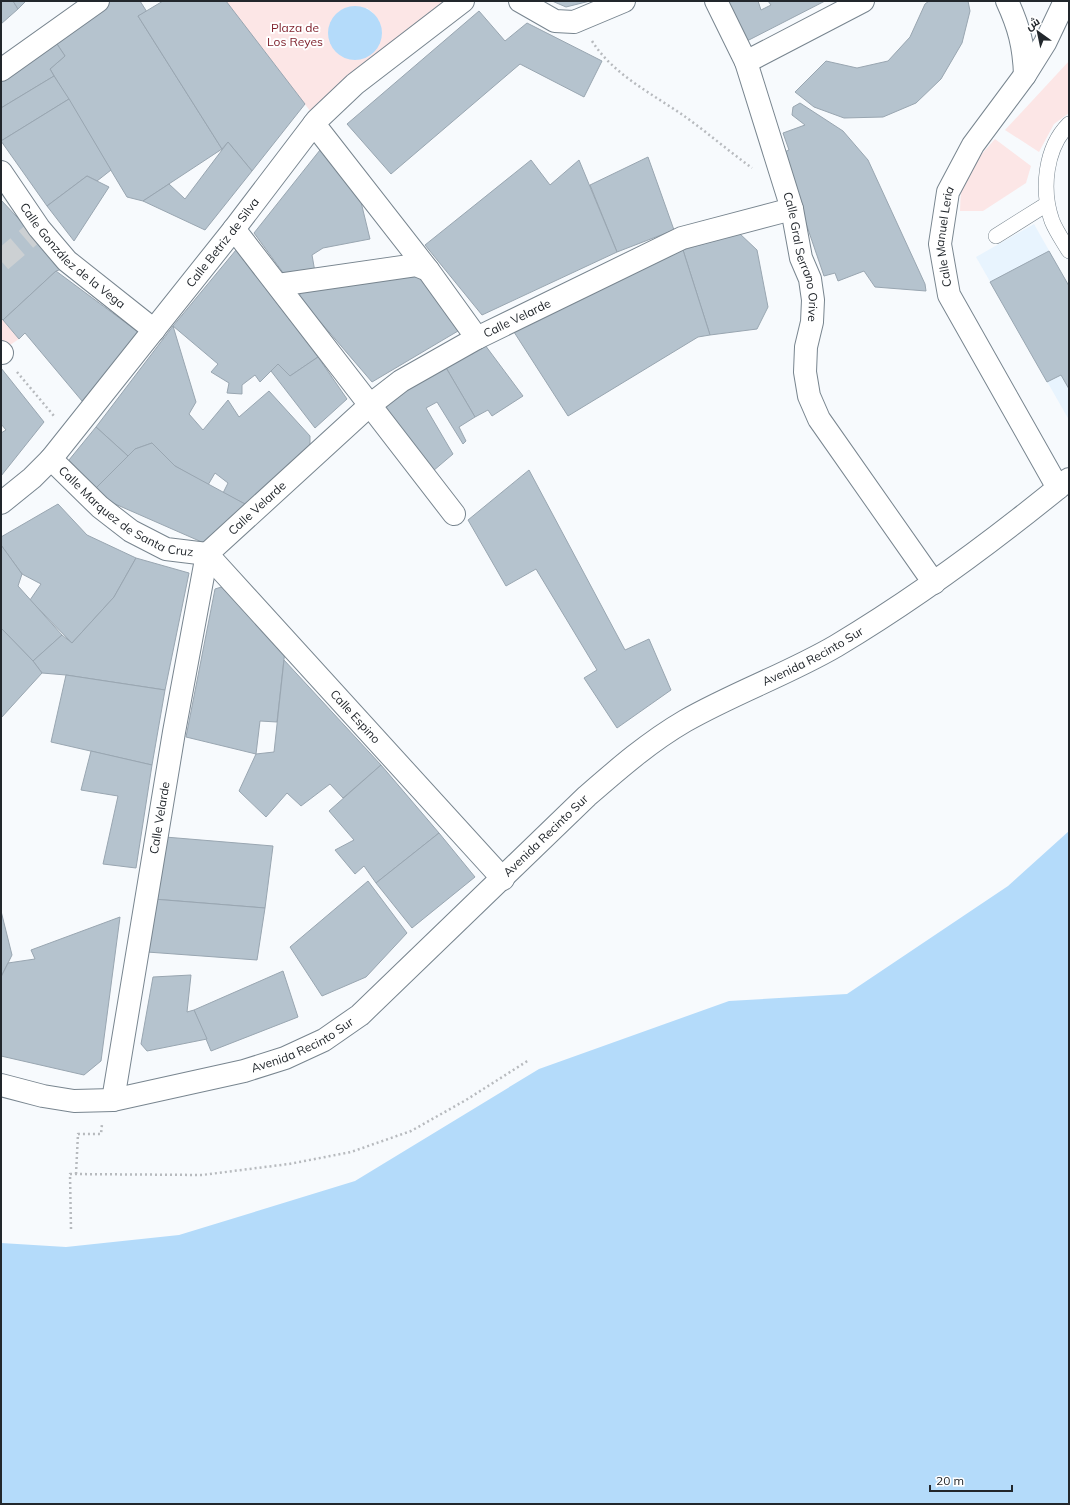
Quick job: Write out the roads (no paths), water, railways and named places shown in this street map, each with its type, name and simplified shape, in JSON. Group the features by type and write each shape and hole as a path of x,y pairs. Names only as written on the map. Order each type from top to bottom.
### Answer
{"street":[{"path":"1,70 98,1"},
{"name":"Calle Betriz de Silva","path":"1,503 32,478 51,458 234,229 314,124 355,84 463,1"},
{"path":"520,1 555,21 574,22 624,1"},
{"name":"Calle Gral Serrano Orive","path":"716,1 746,62 792,209 801,258 810,279 813,300 812,322 806,347 805,372 809,396 819,419 934,582"},
{"path":"746,62 863,1"},
{"path":"1007,1 1017,23 1024,49 1025,76"},
{"name":"Calle Manuel Leria","path":"1064,484 949,295 940,244 948,192 973,145 1025,76 1045,43 1065,1"},
{"path":"314,124 428,270 477,338"},
{"name":"Calle González de la Vega","path":"1,172 39,228 67,261 154,330"},
{"name":"Calle Velarde","path":"113,1100 174,732 207,554 370,405 401,381 477,338 682,238 792,209"},
{"path":"234,229 454,514"},
{"path":"278,285 409,265 422,267 428,270"},
{"name":"Calle Marquez de Santa Cruz","path":"51,458 100,507 131,531 166,548 207,554"},
{"name":"Avenida Recinto Sur","path":"1,1085 43,1096 74,1100 113,1100 244,1071 285,1058 324,1040 360,1015 503,879 587,796 618,768 686,721 835,647 934,582 1064,484"},
{"name":"Calle Espino","path":"207,554 503,879"}],"lane":[{"path":"1069,124 1052,152 1046,178 1047,204 1053,222 1069,251"},
{"path":"996,236 1047,204"}],"water":[{"path":"355,6 370,11 374,14 377,18 382,33 377,48 374,52 370,55 355,60 340,55 336,52 333,48 328,33 333,18 336,14 340,11"},
{"path":"1069,831 1069,1504 1,1504 1,1243 66,1247 179,1235 355,1181 539,1069 729,1001 847,994 1008,886"}],"tunnel":[{"path":"1,261 39,228"}],"park label":[{"name":"Plaza de Los Reyes","path":"295,35"}]}
